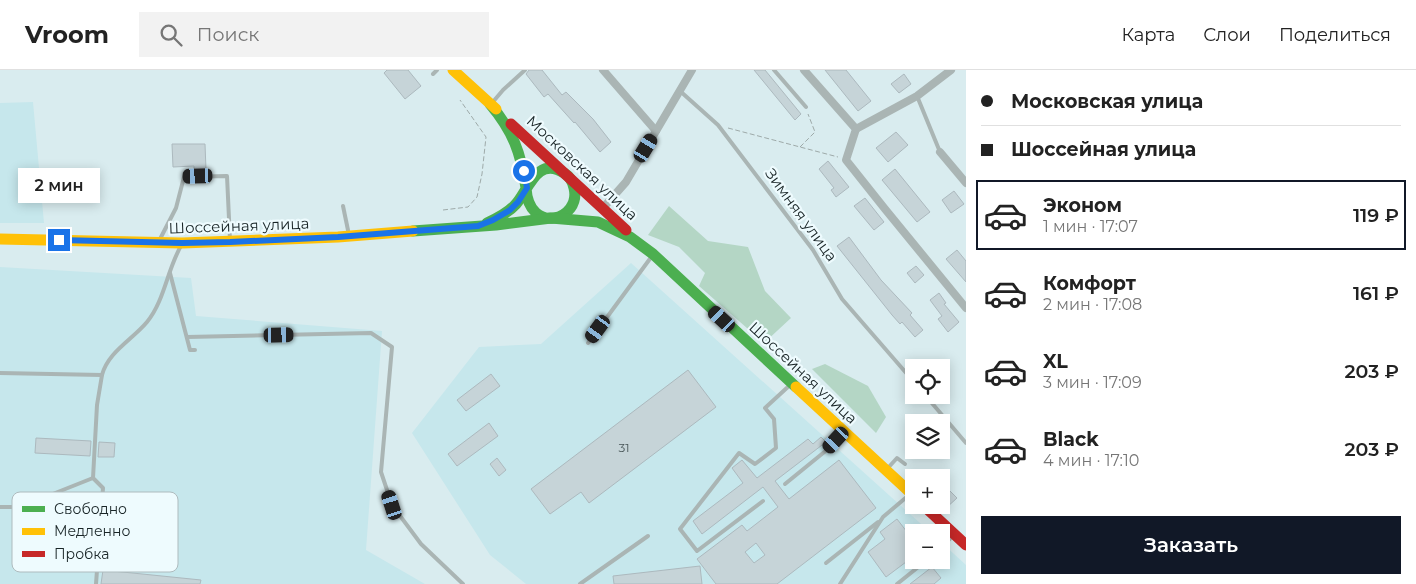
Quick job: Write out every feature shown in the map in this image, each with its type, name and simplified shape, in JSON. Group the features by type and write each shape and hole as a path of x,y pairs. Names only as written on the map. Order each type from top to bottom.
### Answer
{"main road":[{"name":"Московская улица","path":"453,70 653,254"},
{"name":"Московская улица","path":"490,104 505,121 515,137 522,159 527,188 526,197 531,208 540,216 551,218"},
{"path":"527,188 532,178 542,171 554,169 568,176 574,187 575,200 564,215 551,218"},
{"name":"Шоссейная улица","path":"478,226 510,210 527,188"},
{"name":"Шоссейная улица","path":"0,239 158,243 230,242 349,236 551,218 598,222 620,230 653,254 905,488"},
{"path":"933,514 966,544"}],"street":[{"path":"603,70 656,131"},
{"path":"603,208 626,182 692,70"},
{"path":"804,70 856,129"},
{"path":"952,70 917,96 856,129 846,160 884,210 966,308"},
{"path":"940,152 966,183"}],"lane":[{"path":"433,74 438,70"},
{"path":"490,104 525,70"},
{"path":"774,70 806,108"},
{"name":"Зимняя улица","path":"680,91 718,126 813,250 842,299 905,372"},
{"path":"917,96 940,152"},
{"path":"158,243 176,208 184,177 227,176 230,242"},
{"path":"343,206 349,236"},
{"path":"103,492 103,488 93,478 98,405 103,369 112,355 147,322 158,304 182,243"},
{"path":"588,343 653,254"},
{"path":"170,273 190,350 195,350"},
{"path":"187,337 371,333 392,347 381,472 392,505 421,544 463,584"},
{"path":"0,373 102,375"},
{"path":"763,501 697,551 680,529 739,453 755,464 776,448 774,419 764,408 792,383"},
{"path":"933,404 966,443"},
{"path":"785,484 828,449 844,432"},
{"path":"886,470 897,458 905,464"},
{"path":"58,492 93,478"},
{"path":"826,563 905,501"},
{"path":"840,584 882,519"},
{"path":"950,539 955,534"},
{"path":"580,584 648,536"},
{"path":"897,584 916,569"}],"path":[{"path":"443,210 468,207 478,197 482,174 486,137 460,100"},
{"path":"800,148 815,132 806,108"},
{"path":"718,126 846,160"}],"shaded area":[{"path":"33,102 44,223 0,223 0,103"},
{"path":"631,263 905,510 905,514 910,514 921,524 905,524 905,569 950,569 950,550 966,565 966,584 526,584 490,555 412,433 479,347 541,344"},
{"path":"0,267 191,278 196,316 382,331 366,550 425,584 0,584"}],"green space":[{"path":"669,206 708,241 748,247 765,291 791,318 764,343 699,286 705,273 679,247 648,235"},
{"path":"825,364 868,386 886,417 876,433 812,369"}],"building":[{"path":"387,70 408,70 421,86 405,99 384,73"},
{"path":"529,70 542,70 562,95 566,92 593,119 611,142 600,152 548,94 544,97 526,74"},
{"path":"754,70 765,70 801,114 795,120"},
{"path":"825,70 846,70 871,101 858,111"},
{"path":"904,74 911,84 899,93 891,84"},
{"path":"896,132 908,145 888,162 876,148"},
{"path":"172,144 205,144 206,170 194,171 194,166 173,167"},
{"path":"828,161 849,187 836,197 831,190 834,188 819,169"},
{"path":"895,169 930,212 917,222 882,180"},
{"path":"954,191 964,204 951,213 942,200"},
{"path":"865,198 884,222 874,230 854,206"},
{"path":"849,237 881,280 912,313 910,315 923,330 915,337 902,322 900,324 892,315 837,246"},
{"path":"957,250 966,261 966,282 946,259"},
{"path":"916,266 924,275 915,283 907,273"},
{"path":"939,293 946,303 944,304 959,322 948,332 938,319 942,316 930,300"},
{"path":"688,370 716,407 589,503 581,492 550,514 531,489"},
{"path":"491,374 500,386 466,411 457,400"},
{"path":"489,423 498,436 457,466 448,454"},
{"path":"821,437 826,442 775,481 789,499 839,460 876,508 777,584 716,584 697,559 742,525 747,531 778,507 763,487 702,534 693,521 743,483 732,468 742,460 757,478 808,439 813,444","holes":["756,543 765,555 754,563 745,552"]},
{"path":"36,438 91,441 90,456 35,453"},
{"path":"99,442 115,443 114,457 98,457"},
{"path":"497,458 506,470 499,476 490,464"},
{"path":"950,491 957,498 950,504"},
{"path":"897,519 905,529 905,563 886,577 868,552 885,539 880,532"},
{"path":"700,566 702,584 614,584 613,576"},
{"path":"929,569 934,569 941,578 934,584 910,584"},
{"path":"103,572 123,572 201,580 200,584 101,584"}],"traffic: fast":[{"path":"487,223 503,215 513,207 525,191 529,184 534,177 540,171 547,168 555,169 569,177 572,181 574,199 570,208 563,215 545,218 536,213 529,203 526,188 522,164 515,143 505,124 490,104"},
{"path":"413,231 496,225 551,218 598,222 630,237 653,254 796,387"}],"traffic: slow":[{"path":"453,70 496,109"},
{"path":"0,239 182,243 338,237 413,231"},
{"path":"796,387 905,488"}],"traffic: jam":[{"path":"511,124 626,230"},
{"path":"933,514 966,545"}],"route":[{"path":"59,240 182,243 230,242 338,237 478,226 504,215 518,202 527,188 524,171"}]}
